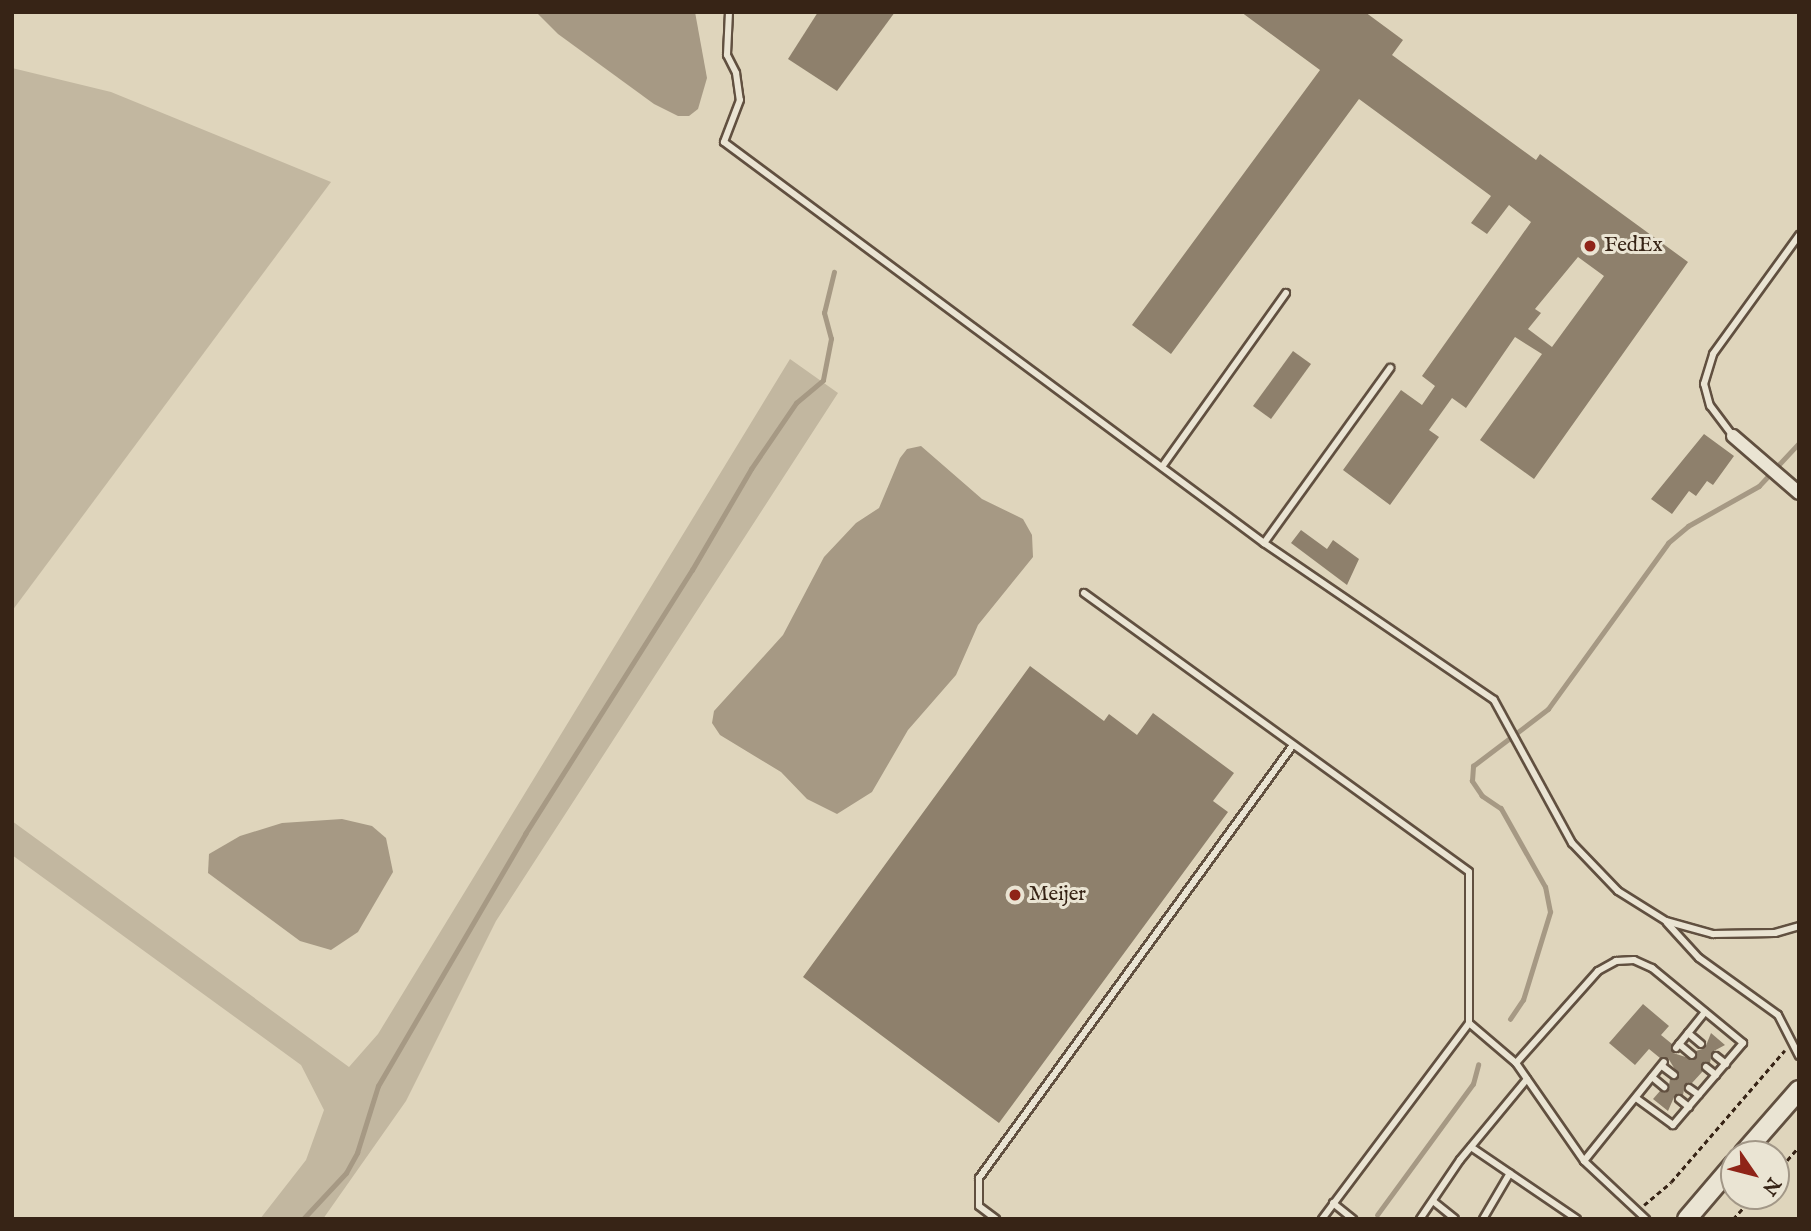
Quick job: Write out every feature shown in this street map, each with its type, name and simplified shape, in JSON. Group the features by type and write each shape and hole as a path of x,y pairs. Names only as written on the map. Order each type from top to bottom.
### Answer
{"main road":[{"path":"1755,1140 1799,1090"},
{"path":"1687,1219 1720,1180"}],"street":[{"path":"1732,436 1799,494"}],"lane":[{"path":"729,12 727,55 736,73 740,100 724,142 1164,464 1265,543 1494,700 1511,727 1557,820 1593,870 1666,921 1699,958 1778,1015 1799,1056"},
{"path":"1732,436 1710,406 1704,384 1713,354 1799,235"},
{"path":"1164,464 1286,293"},
{"path":"1265,543 1390,368"},
{"path":"1084,593 1469,872 1469,1023 1322,1219"},
{"path":"996,1219 979,1206 979,1178 1293,745"},
{"path":"1666,921 1740,936 1799,926"},
{"path":"1516,1063 1598,971 1616,961 1634,961 1652,968 1743,1043 1673,1125 1636,1098"},
{"path":"1692,1055 1677,1046 1705,1012"},
{"path":"1469,1023 1516,1063 1584,1161 1646,1219"},
{"path":"1688,1033 1701,1044"},
{"path":"1716,1056 1726,1064"},
{"path":"1584,1161 1663,1064 1674,1075"},
{"path":"1706,1067 1716,1075"},
{"path":"1652,1077 1664,1087"},
{"path":"1420,1219 1471,1147 1527,1079"},
{"path":"1689,1088 1699,1095"},
{"path":"1679,1099 1689,1107"},
{"path":"1471,1147 1577,1219"},
{"path":"1483,1219 1510,1173"},
{"path":"1433,1201 1455,1219"},
{"path":"1333,1203 1353,1219"}],"path":[{"path":"1639,1210 1671,1182 1792,1042"}],"shaded area":[{"path":"536,12 695,12 707,78 698,109 689,116 678,116 654,104 558,34"},
{"path":"12,68 111,92 331,182 12,611"},
{"path":"790,359 838,393 496,921 406,1101 323,1219 260,1219 306,1160 324,1110 301,1065 12,855 12,821 349,1067 378,1034"},
{"path":"921,446 982,499 1023,519 1032,535 1033,557 978,625 956,675 908,730 872,792 837,814 807,799 781,772 720,735 712,723 714,711 783,635 824,557 856,523 879,508 900,458 907,449"},
{"path":"342,819 372,826 386,838 393,872 358,932 331,950 300,941 208,873 209,854 240,836 282,823"}],"building":[{"path":"818,12 895,12 837,91 788,59"},
{"name":"FedEx","path":"1241,12 1365,12 1403,40 1392,55 1536,160 1540,154 1688,262 1534,479 1480,440 1542,354 1515,337 1466,408 1452,398 1429,430 1439,437 1390,505 1343,470 1401,390 1422,405 1435,386 1422,376 1531,222 1509,205 1487,234 1471,223 1491,196 1359,99 1171,354 1132,325 1320,70","holes":["1578,257 1604,276 1552,347 1528,329 1541,313 1535,309"]},
{"path":"1293,351 1311,364 1271,419 1253,406"},
{"path":"1704,434 1734,456 1713,485 1707,481 1696,496 1689,491 1672,514 1651,499"},
{"path":"1301,530 1327,549 1333,540 1359,559 1347,585 1291,543"},
{"name":"Meijer","path":"1030,666 1104,721 1109,714 1137,735 1153,713 1234,773 1213,801 1228,812 999,1123 803,977"},
{"path":"1643,1004 1669,1026 1661,1035 1672,1044 1673,1053 1695,1060 1696,1051 1705,1048 1711,1033 1725,1045 1712,1052 1710,1063 1702,1063 1703,1071 1692,1083 1685,1084 1683,1095 1675,1095 1668,1111 1653,1099 1660,1091 1668,1091 1670,1079 1679,1076 1668,1058 1660,1058 1649,1049 1635,1065 1609,1043"}],"waterway":[{"path":"303,1219 346,1173 357,1153 378,1086 525,834 692,570 751,469 796,403 823,380 831,339 824,313 834,272"},
{"path":"1510,1019 1523,1000 1550,912 1545,887 1501,809 1482,796 1472,781 1473,766 1548,709 1668,543 1688,526 1759,486 1799,443"},
{"path":"1377,1215 1473,1084 1478,1065"}],"place":[{"name":"FedEx","path":"1590,246"},
{"name":"Meijer","path":"1015,895"}]}
